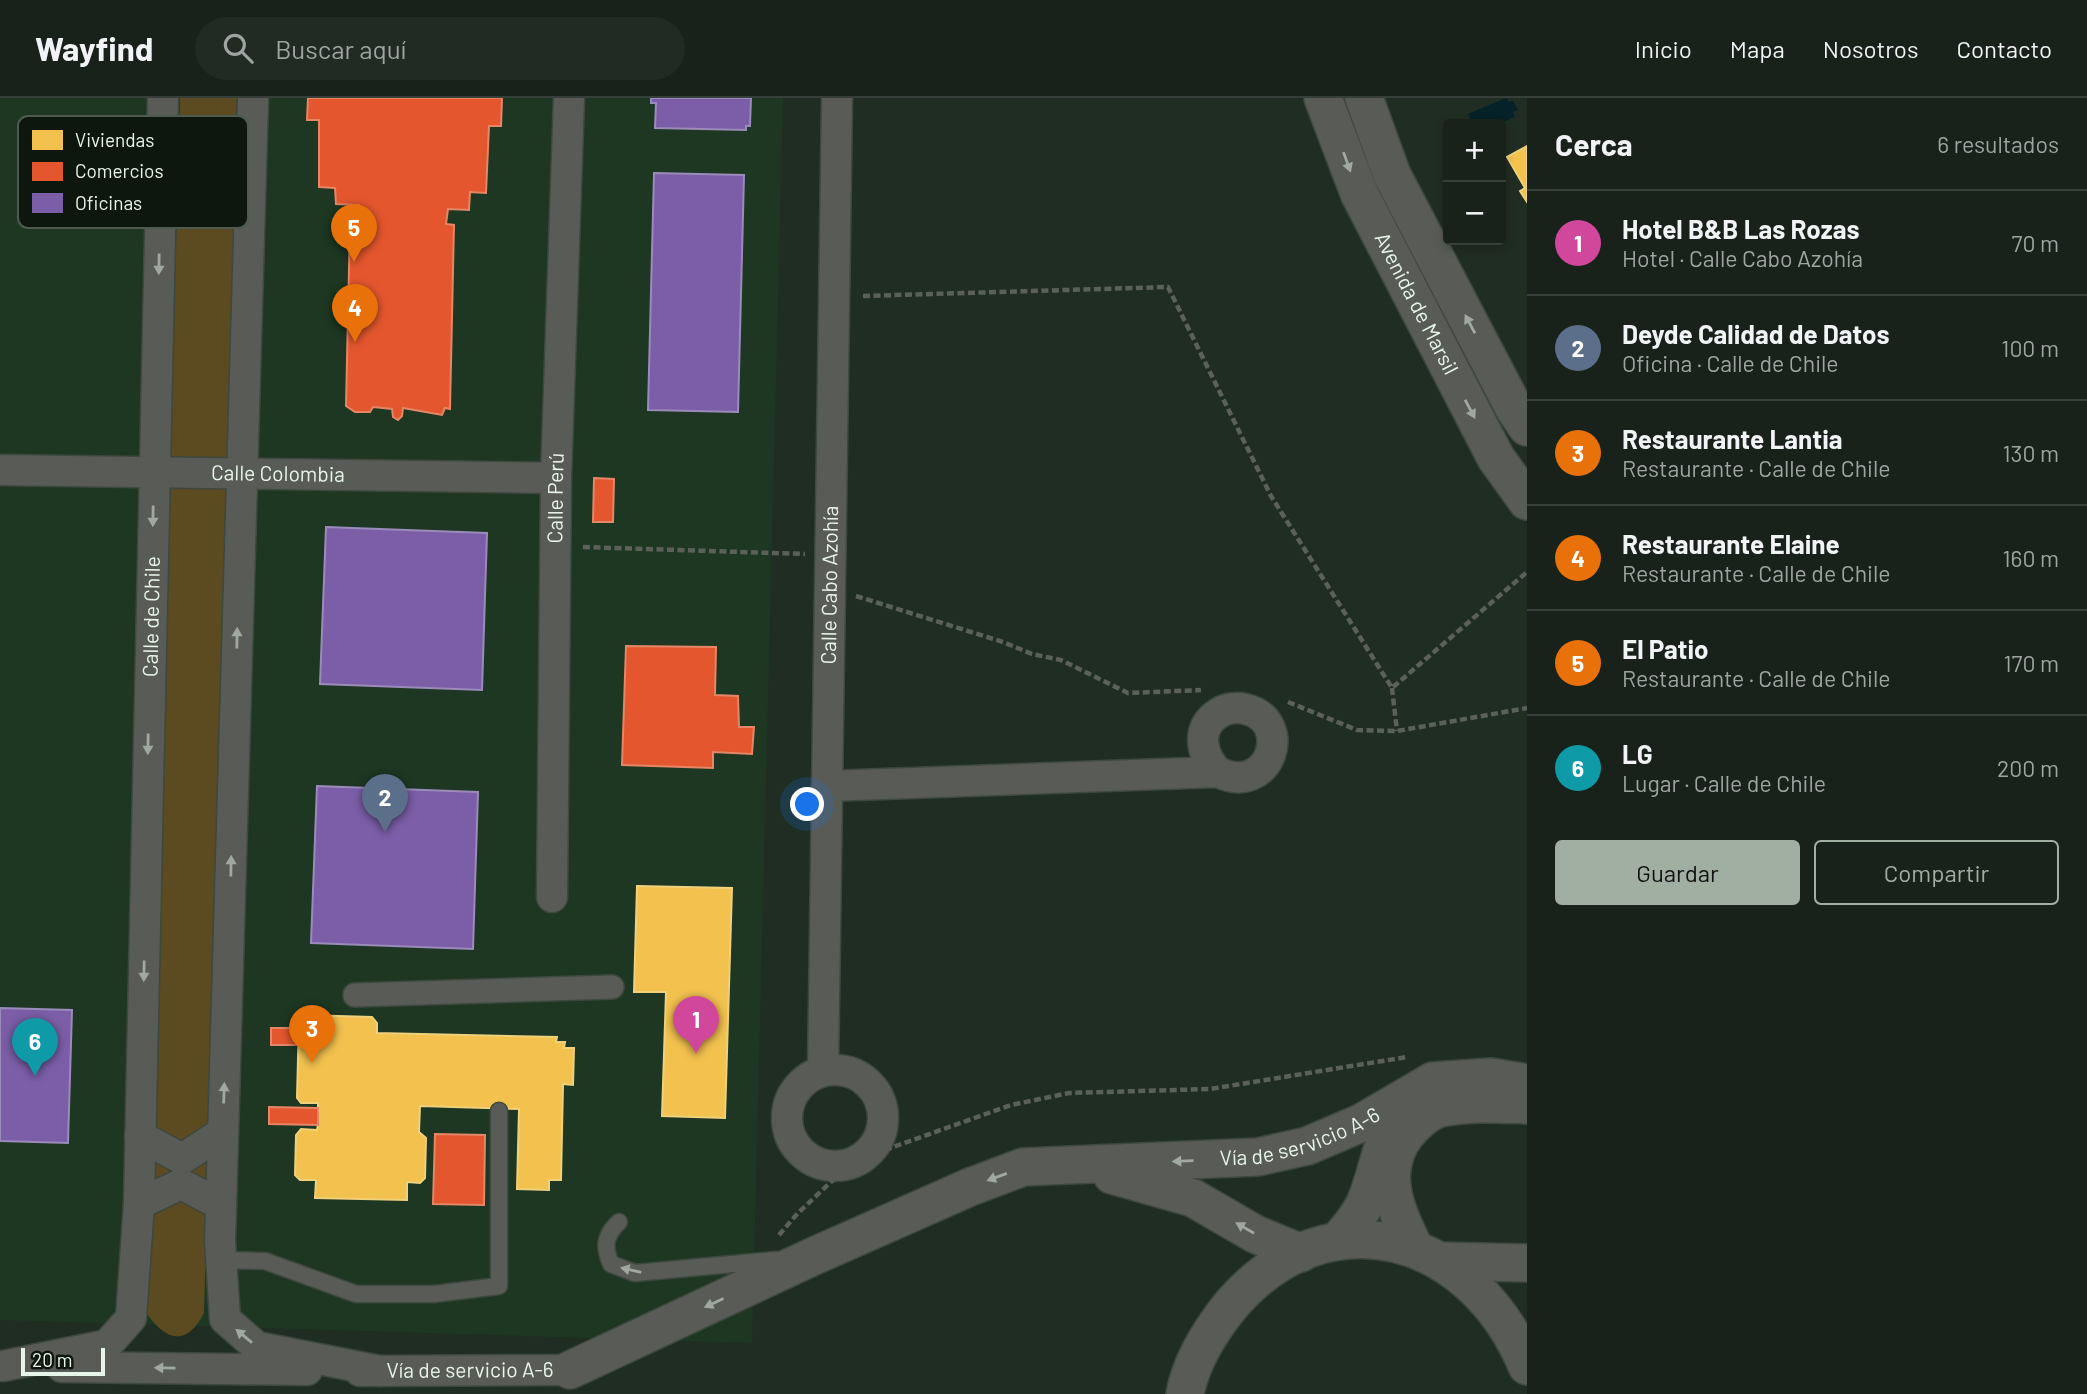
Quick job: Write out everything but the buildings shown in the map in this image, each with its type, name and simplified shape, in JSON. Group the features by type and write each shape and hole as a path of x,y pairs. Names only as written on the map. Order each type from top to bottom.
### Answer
{"street":[{"name":"Calle de Chile","path":"163,98 163,116"},
{"path":"253,98 221,1205 225,1319 257,1346 380,1371"},
{"name":"Calle Perú","path":"551,897 556,478 569,98"},
{"name":"Calle Cabo Azohía","path":"823,1071 837,98"},
{"name":"Avenida de Marsil","path":"1323,98 1359,193 1377,229 1496,458 1527,501"},
{"name":"Avenida de Marsil","path":"1364,98 1392,175 1514,408 1527,427"},
{"name":"Calle de Chile","path":"1,1366 107,1345 131,1318 139,1204 160,228"},
{"name":"Calle Colombia","path":"0,470 556,478"},
{"path":"827,786 1218,772"},
{"path":"355,995 612,987"},
{"path":"837,1069 856,1073 869,1083 879,1096 884,1112 883,1129 876,1144 857,1160 827,1165 806,1156 795,1145 789,1131 790,1101 797,1087 823,1071 837,1069"},
{"name":"Vía de servicio A-6","path":"1,1366 380,1371 570,1370 820,1254 970,1187 1023,1167 1258,1157 1318,1142 1361,1123 1433,1081 1491,1077 1527,1083"},
{"name":"Vía de servicio A-6","path":"1338,1241 1366,1202 1385,1136 1403,1114 1428,1098 1472,1090 1527,1091"},
{"name":"Vía de servicio A-6","path":"1427,1254 1396,1212 1390,1175 1399,1143 1416,1123 1438,1109 1482,1103 1527,1105"},
{"path":"140,1136 182,1159 223,1132"},
{"name":"Vía de servicio A-6","path":"1064,1165 1139,1181 1193,1198 1255,1234 1301,1253"},
{"path":"139,1204 181,1184 221,1205"},
{"path":"1185,1394 1189,1374 1215,1324 1252,1281 1301,1253 1338,1241 1377,1239 1427,1254 1527,1263"},
{"path":"1427,1254 1471,1284 1500,1313 1527,1366"}],"lane":[{"path":"221,1261 265,1261 356,1294 434,1294 499,1286 499,1111"},
{"path":"619,1222 608,1232 606,1251 611,1264 635,1273 820,1254"}],"path":[{"path":"834,297 1168,287 1271,496 1392,688 1397,731"},
{"path":"555,546 830,555"},
{"path":"1392,688 1527,572"},
{"path":"830,584 841,591 1061,660 1128,693 1205,690"},
{"path":"1284,701 1357,730 1397,731 1527,708"},
{"path":"762,1262 772,1243 798,1213 857,1160 1011,1105 1069,1093 1210,1089 1420,1056"}],"shaded area":[{"path":"0,98 783,98 752,1343 0,1320"},
{"path":"180,98 237,98 237,116 180,116"},
{"path":"176,228 233,228 204,1313 191,1331 177,1336 162,1330 147,1314"}],"water":[{"path":"1506,98 1509,102 1513,101 1518,110 1513,112 1515,117 1506,121 1470,119 1468,114"}],"place":[{"name":"El Patio","path":"354,262"},
{"name":"Restaurante Elaine","path":"355,342"},
{"name":"Deyde Calidad de Datos","path":"385,832"},
{"name":"Hotel B&B Las Rozas","path":"696,1054"},
{"name":"Restaurante Lantia","path":"312,1063"},
{"name":"LG","path":"35,1076"}]}
